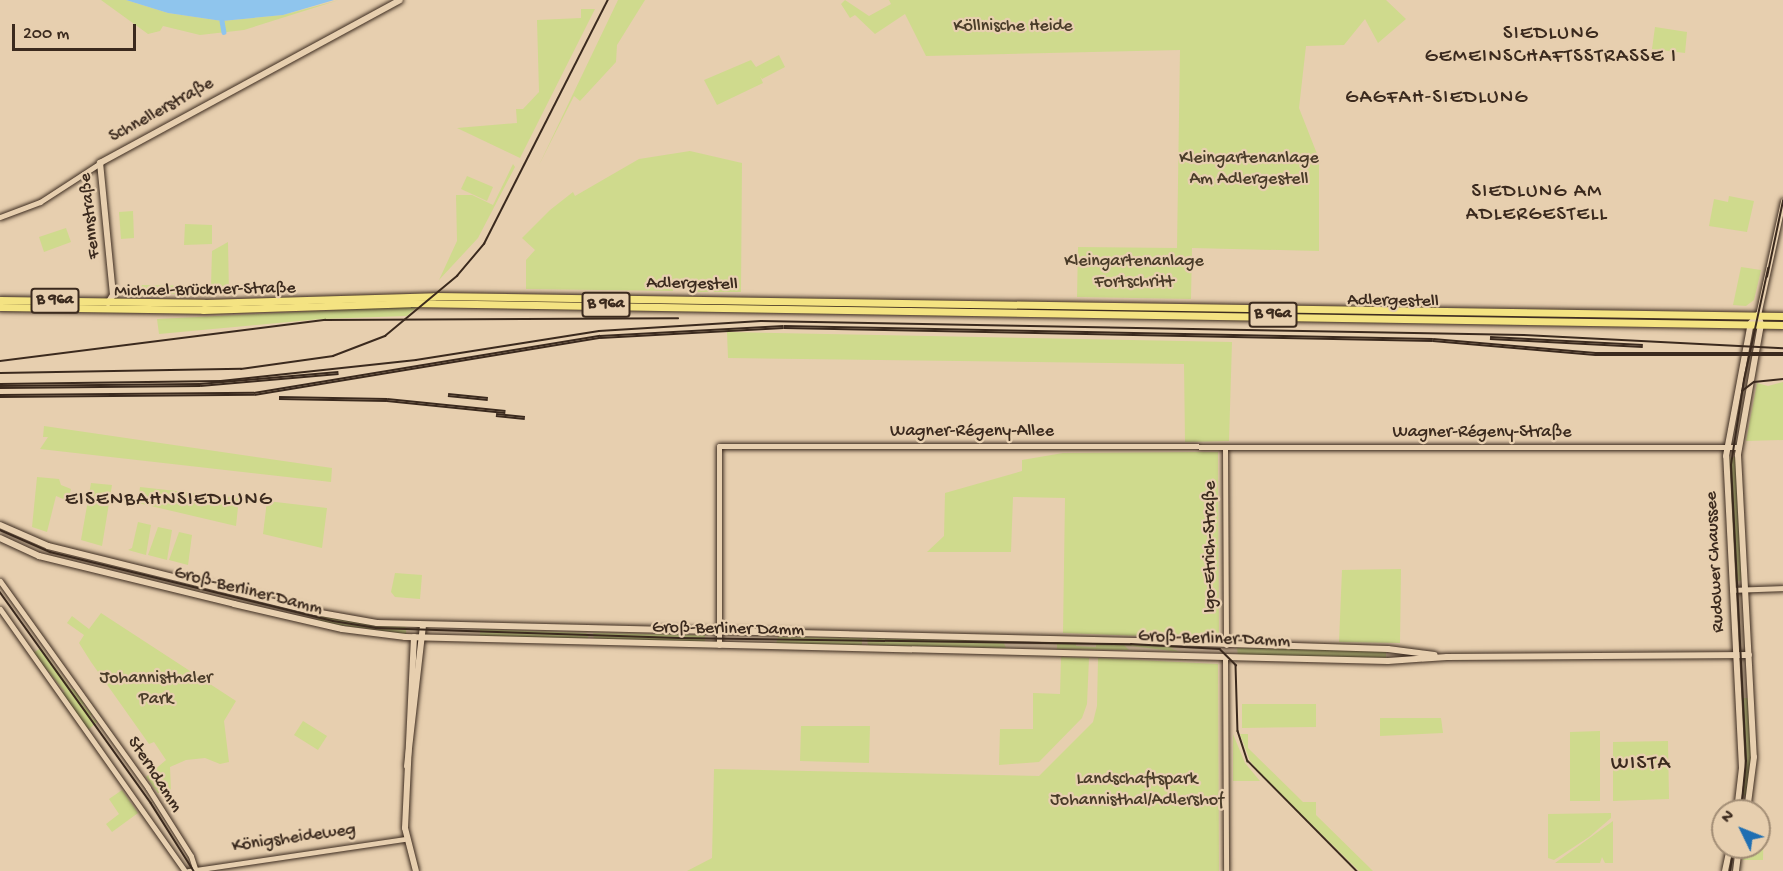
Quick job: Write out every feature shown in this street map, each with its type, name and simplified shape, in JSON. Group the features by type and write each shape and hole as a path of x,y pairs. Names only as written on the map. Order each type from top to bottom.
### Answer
{"main road":[{"name":"Schnellerstraße","path":"100,163 400,0"},
{"name":"Fennstraße","path":"100,163 111,269 110,302"},
{"name":"Michael-Brückner-Straße","path":"0,300 231,303 369,296 409,299"},
{"path":"342,303 368,300 369,296"},
{"name":"Michael-Brückner-Straße","path":"0,308 214,309 409,299"},
{"name":"Adlergestell","path":"409,299 1002,308 1783,325"},
{"path":"100,308 110,302"},
{"name":"Adlergestell","path":"1002,308 1783,316"},
{"path":"1758,315 1761,324"},
{"name":"Rudower Chaussee","path":"1739,799 1742,779 1726,447 1751,323 1758,315"},
{"name":"Rudower Chaussee","path":"1750,799 1754,774 1738,447 1761,324"},
{"name":"Groß-Berliner Damm","path":"0,525 24,537 338,617 423,625 1226,645 1408,651 1447,657"},
{"name":"Groß-Berliner Damm","path":"0,538 18,547 321,625 417,637 1407,660 1447,657 1749,655"},
{"path":"416,871 405,839 407,767 417,637 423,625"},
{"path":"1226,645 1226,657"},
{"path":"1407,660 1408,651"}],"street":[{"name":"Schnellerstraße","path":"0,217 40,202 100,163"},
{"path":"1758,315 1783,201"},
{"name":"Wagner-Régeny-Allee","path":"717,633 719,447 1225,448"},
{"name":"Wagner-Régeny-Straße","path":"1225,448 1738,447"},
{"name":"Igo-Etrich-Straße","path":"1225,448 1226,645"},
{"name":"Sterndamm","path":"0,581 148,788 195,870"},
{"path":"1732,590 1783,588"},
{"name":"Sterndamm","path":"0,609 186,871"},
{"path":"717,633 719,645"},
{"path":"1226,657 1226,871"},
{"name":"Königsheideweg","path":"186,871 405,839"}],"green space":[{"path":"101,0 126,0 168,13 222,21 283,15 339,0 244,30 200,35 163,26 160,31 148,34"},
{"path":"618,0 645,0 617,45 616,62 580,101 574,96 539,165"},
{"path":"845,0 869,16 891,4 889,0 1386,0 1406,19 1378,43 1365,19 1344,45 1306,46 1299,108 1319,159 1319,251 1192,248 1191,299 1077,297 1078,247 1177,248 1180,50 926,56 905,14 875,34 855,15 850,18 841,4"},
{"path":"581,9 595,9 520,158 457,128 517,123 516,109 523,109 539,92 537,20 581,18"},
{"path":"1655,27 1687,32 1685,53 1652,49"},
{"path":"779,55 785,67 762,79 760,76 763,83 717,105 704,80 751,60 756,67"},
{"path":"690,151 742,163 741,292 697,292 696,287 673,287 673,291 526,289 526,260 535,250 522,238 550,210 573,192 575,196 639,159"},
{"path":"513,164 515,167 478,238 439,280 457,241 456,195 472,195 493,205"},
{"path":"467,176 493,187 487,201 461,189"},
{"path":"1729,196 1754,201 1747,232 1709,226 1714,199 1728,202"},
{"path":"133,211 134,238 121,239 119,212"},
{"path":"185,224 212,225 212,244 184,245"},
{"path":"66,228 71,242 44,252 39,237"},
{"path":"228,242 229,294 138,294 142,285 211,286 212,251"},
{"path":"1741,267 1761,270 1754,300 1746,306 1733,305"},
{"path":"418,306 407,316 321,319 159,334 157,319"},
{"path":"727,332 1232,342 1229,441 1185,442 1184,364 728,358"},
{"path":"1783,382 1783,440 1746,441 1757,383 1768,386"},
{"path":"44,426 332,468 331,482 40,449 48,437 43,437"},
{"path":"1218,452 1219,639 1063,633 1065,498 1013,497 1011,552 927,552 944,536 945,493 1022,471 1022,460 1063,453"},
{"path":"1736,457 1743,580 1734,582 1728,458"},
{"path":"37,477 59,479 61,485 71,489 68,501 56,496 47,532 32,527"},
{"path":"91,483 112,485 102,546 81,540"},
{"path":"140,487 239,498 236,526 138,503"},
{"path":"267,501 327,508 322,548 263,534"},
{"path":"138,522 151,525 146,555 128,550 132,548"},
{"path":"158,527 172,530 167,560 148,555"},
{"path":"179,532 192,535 188,565 169,560"},
{"path":"1401,569 1400,643 1339,642 1342,570"},
{"path":"395,573 422,575 420,599 395,597 391,592"},
{"name":"Johannisthaler Park","path":"101,613 236,701 224,721 229,762 220,764 205,758 186,760 170,767 171,791 158,793 146,777 166,760 154,742 149,744 91,662 79,643 84,635 67,623 72,616 89,629"},
{"path":"319,615 406,627 406,634 317,622"},
{"path":"480,629 586,633 589,635 587,640 480,637"},
{"path":"593,633 705,635 705,642 594,640"},
{"path":"778,637 862,638 862,645 776,644"},
{"path":"867,638 1003,641 1006,648 868,645"},
{"path":"1057,642 1076,642 1076,646 1096,647 1096,642 1180,647 1170,648 1180,652 1124,645 1129,650 1057,649"},
{"path":"41,648 85,704 82,704 93,715 90,715 92,719 98,721 88,730 61,693 65,692 33,653"},
{"path":"1237,648 1386,651 1386,659 1238,655"},
{"path":"1061,657 1089,658 1087,704 1082,718 1039,762 999,765 1000,729 1033,729 1033,693 1060,694"},
{"name":"Landschaftspark Johannisthal/Adlershof","path":"1098,658 1218,664 1219,871 687,871 712,858 714,769 1039,776 1093,722 1097,706"},
{"path":"1740,698 1749,698 1752,760 1749,795 1742,795"},
{"path":"1242,704 1316,704 1316,727 1242,728"},
{"path":"1380,718 1441,718 1443,733 1380,736"},
{"path":"303,721 327,736 318,750 294,735"},
{"path":"801,726 870,726 869,763 800,761"},
{"path":"1600,731 1600,801 1570,801 1570,732"},
{"path":"1233,734 1245,763 1260,781 1233,781"},
{"path":"1240,734 1248,734 1248,748 1303,802 1316,802 1316,815 1373,871 1359,871 1261,775 1250,761"},
{"path":"1668,741 1669,799 1613,801 1613,742"},
{"path":"122,790 138,813 112,832 106,824 119,814 109,799"},
{"path":"1611,813 1611,818 1589,837 1554,860 1548,858 1548,814"},
{"path":"1613,821 1613,863 1605,863 1602,857 1600,863 1555,863"}],"water":[{"path":"126,0 334,0 283,15 222,21 168,13"}],"waterway":[{"path":"222,21 224,32"}],"tram line":[{"path":"0,373 241,369 333,356 385,336 457,276 484,244 608,0"},
{"path":"1767,277 1783,201"},
{"path":"1742,799 1746,761 1731,465 1744,380 1768,269"},
{"path":"0,361 325,320 678,318"},
{"path":"0,384 221,381 416,360 599,331 761,321 1524,335 1783,348"},
{"path":"1742,391 1754,382 1783,379"},
{"path":"0,530 50,552 333,621 376,628 679,638 1131,644 1220,649 1236,665 1238,731 1248,761 1357,871"},
{"path":"0,592 151,803 194,871"},
{"path":"1730,871 1732,859"}],"railway":[{"path":"0,396 254,394 600,337 784,327 1433,340 1595,354 1783,354"},
{"path":"1490,338 1643,346"},
{"path":"0,387 200,385 338,373"},
{"path":"448,395 488,399"},
{"path":"279,398 387,400 505,412"},
{"path":"496,415 525,418"}],"district":[{"name":"SIEDLUNG GEMEINSCHAFTSSTRASSE I","path":"1551,46"},
{"name":"GAGFAH-SIEDLUNG","path":"1437,98"},
{"name":"SIEDLUNG AM ADLERGESTELL","path":"1537,204"},
{"name":"EISENBAHNSIEDLUNG","path":"169,500"},
{"name":"WISTA","path":"1641,765"}],"park label":[{"name":"Köllnische Heide","path":"1013,27"},
{"name":"Kleingartenanlage Am Adlergestell","path":"1249,170"},
{"name":"Kleingartenanlage Fortschritt","path":"1134,273"}]}
